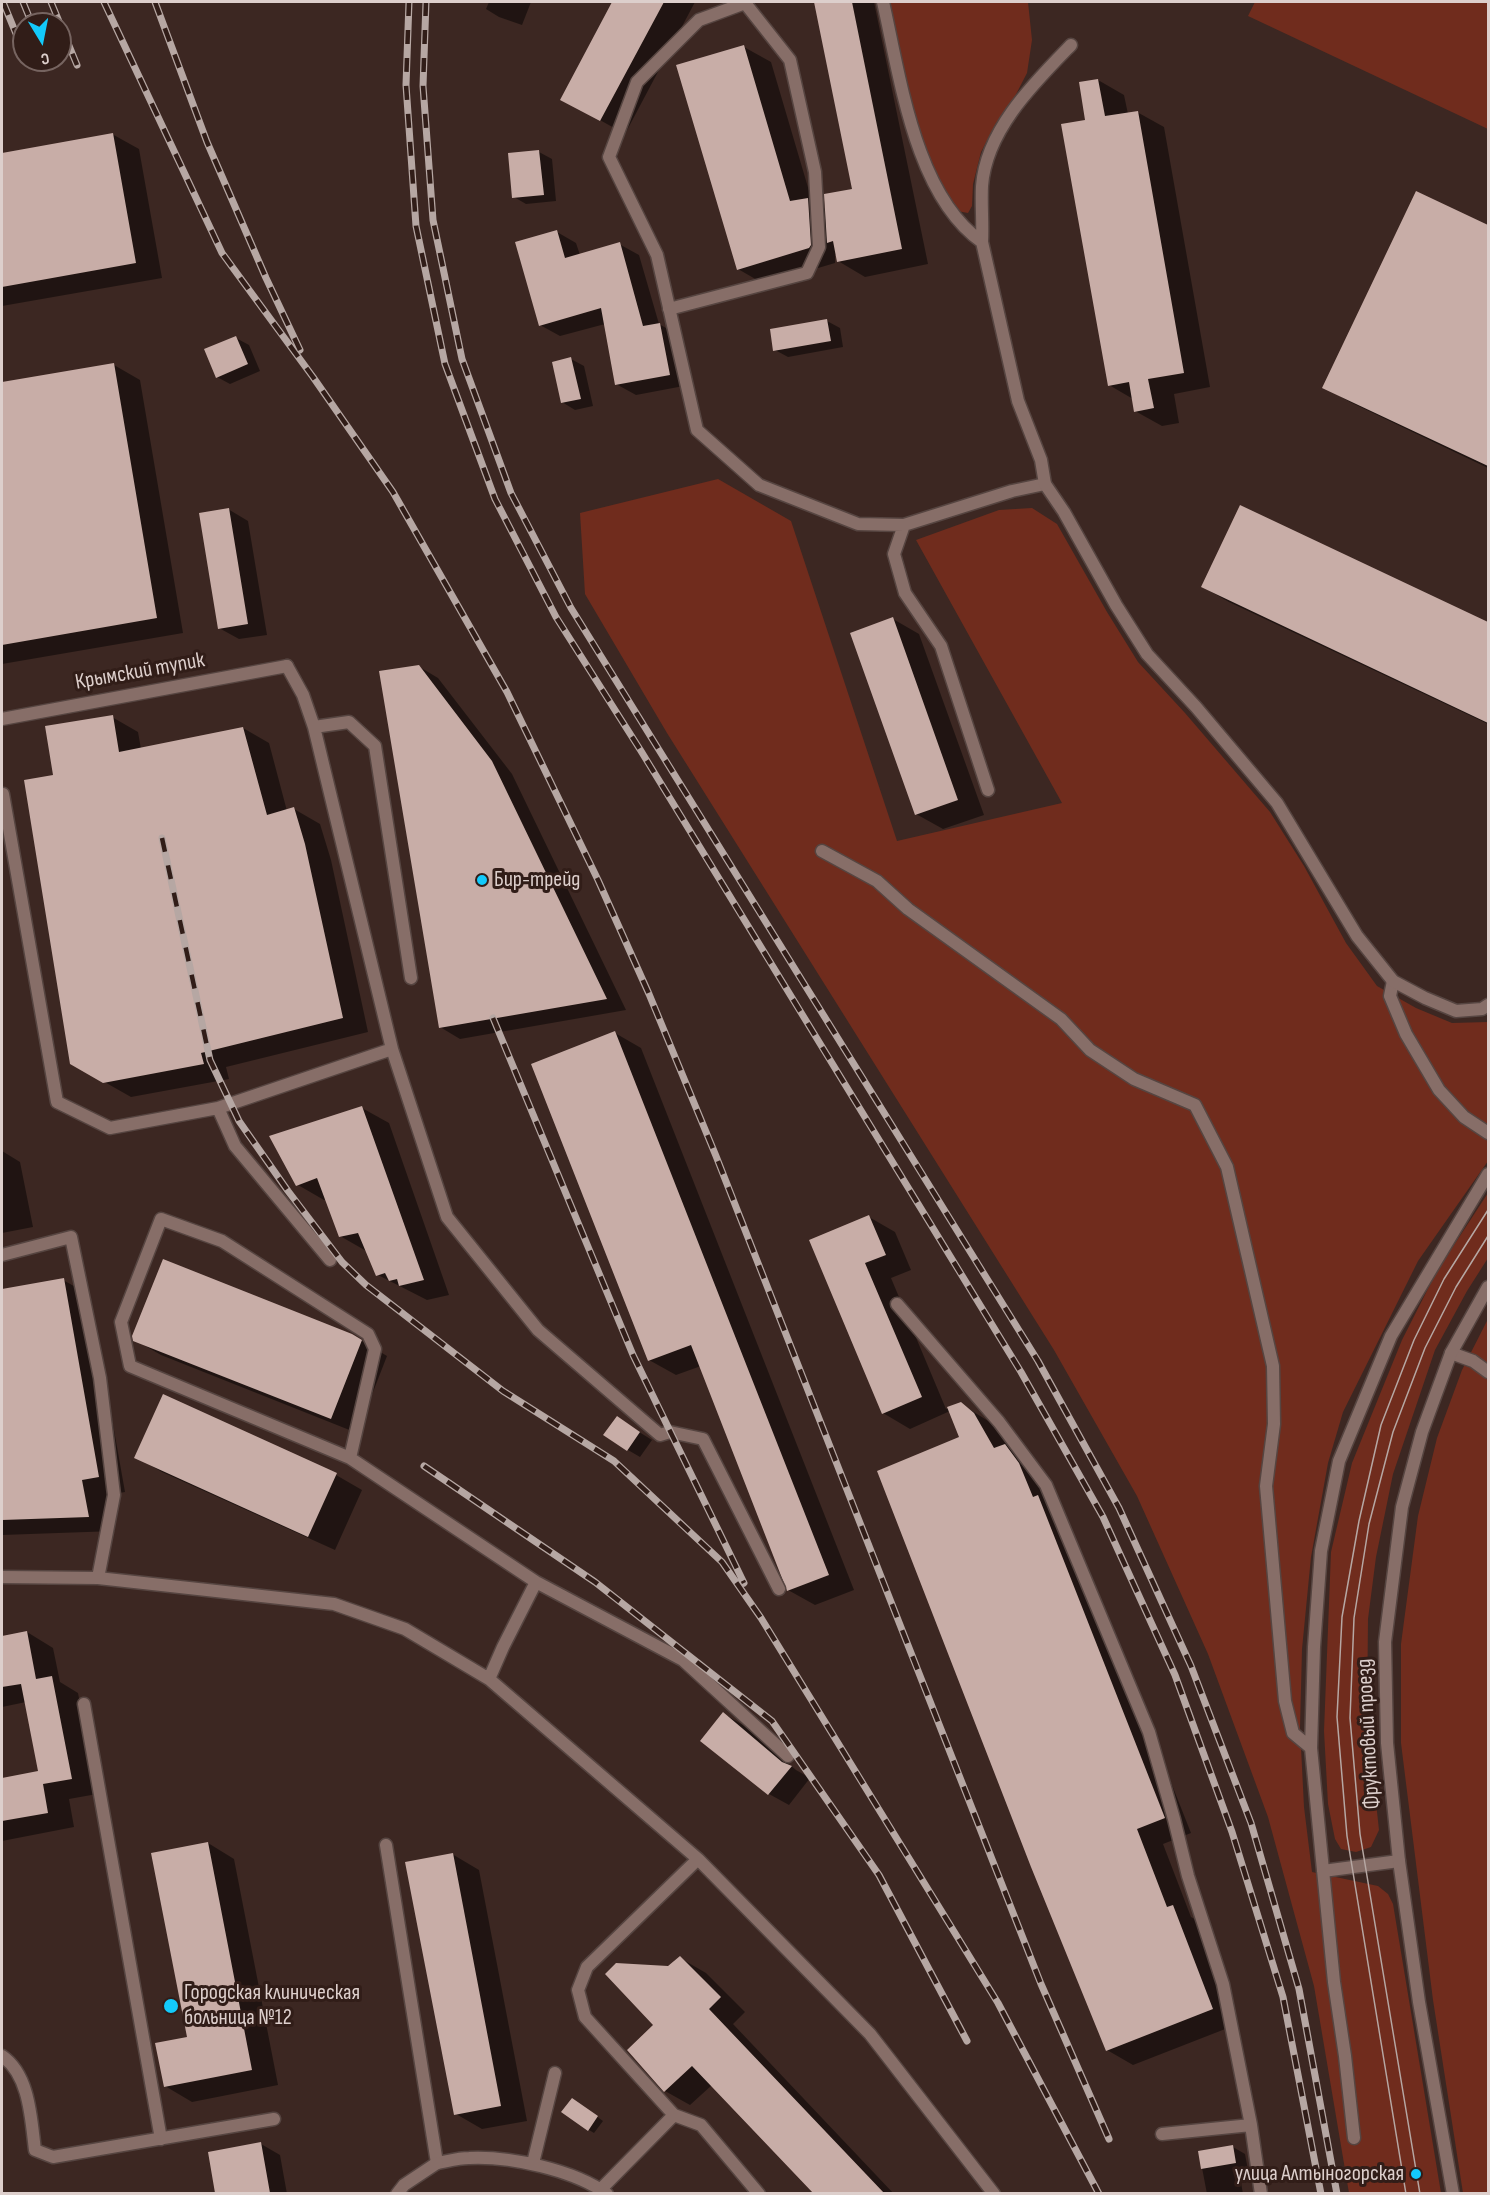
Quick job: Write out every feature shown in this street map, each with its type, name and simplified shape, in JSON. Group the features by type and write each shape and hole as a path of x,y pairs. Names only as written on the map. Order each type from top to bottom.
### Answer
{"street":[{"path":"883,2 907,109 919,148 931,177 954,215 968,232 982,242"},
{"path":"669,309 807,273 819,247 815,172 790,60 745,3 699,21 637,82 609,157 657,255 669,309 697,430 759,485 858,524 904,525 1012,491 1045,484"},
{"path":"1071,45 1038,79 1004,124 988,155 982,186 982,242 1018,402 1041,460 1045,484 1064,512 1116,605 1147,654 1196,707 1277,803 1357,936 1393,981 1456,1011 1482,1009 1488,1005"},
{"path":"904,525 894,554 905,593 940,646 988,790"},
{"name":"Крымский тупик","path":"2,719 287,666 303,694 314,727"},
{"path":"411,978 375,746 349,722 314,727 392,1049 447,1217 538,1330 660,1435 670,1432 703,1439 779,1589"},
{"path":"3,794 57,1102 110,1128 218,1108 392,1049"},
{"path":"822,851 877,881 908,909 1061,1019 1090,1050 1134,1079 1195,1105 1227,1167 1273,1366 1274,1424 1266,1486 1285,1701 1293,1733 1311,1748"},
{"path":"1393,981 1390,996 1406,1034 1439,1090 1464,1117 1488,1133"},
{"path":"218,1108 235,1146 330,1260"},
{"path":"1354,2138 1346,2056 1334,1982 1311,1748 1314,1647 1321,1551 1339,1461 1391,1336 1488,1174"},
{"path":"350,1458 375,1349 368,1334 222,1241 161,1219 121,1322 130,1366 350,1458 536,1582 682,1660 788,1756"},
{"path":"2,1255 71,1237 100,1378 114,1495 98,1578"},
{"name":"Фруктовый проезд","path":"1453,2193 1419,2002 1399,1861 1387,1743 1385,1642 1402,1507 1422,1432 1450,1353 1488,1287"},
{"path":"897,1304 999,1422 1046,1485 1149,1732 1188,1876 1223,1984 1251,2125 1260,2193"},
{"path":"1450,1353 1473,1362 1488,1372"},
{"path":"2,1576 98,1578 334,1604 405,1629 489,1679 698,1859 870,2034 994,2193"},
{"path":"489,1679 536,1582"},
{"path":"84,1704 161,2139"},
{"path":"386,1845 437,2163"},
{"path":"698,1859 587,1967 578,1990 585,2017 674,2115 701,2125 759,2193"},
{"path":"1323,1871 1399,1861"},
{"path":"2,2056 11,2063 27,2096 36,2150 53,2157 274,2119"},
{"path":"533,2163 555,2073"},
{"path":"397,2193 404,2185 437,2163 469,2158 533,2163 555,2169 604,2191 674,2115"},
{"path":"1162,2134 1251,2125"}],"shaded area":[{"path":"890,2 1028,2 1032,40 1027,73 981,152 973,184 972,206 968,213 957,211 939,181 926,151 907,88"},
{"path":"1255,2 1488,2 1488,129 1248,16"},
{"path":"718,479 791,521 897,841 1062,803 916,540 999,510 1032,508 1057,524 1138,662 1270,812 1304,866 1346,943 1377,986 1416,1008 1452,1023 1488,1022 1488,1161 1418,1261 1343,1412 1328,1463 1311,1557 1302,1649 1300,1728 1304,1807 1312,1872 1378,1886 1388,1894 1393,1904 1441,2193 1349,2193 1314,1986 1268,1817 1208,1654 1137,1496 1054,1350 667,733 585,594 580,513"},
{"path":"1488,1193 1488,1258 1435,1350 1393,1474 1376,1557 1368,1619 1367,1720 1379,1830 1371,1847 1356,1852 1341,1849 1335,1839 1328,1804 1324,1731 1331,1552 1352,1463 1402,1340 1437,1271"},
{"path":"1488,1319 1488,2193 1463,2193 1433,2000 1401,1743 1401,1644 1418,1516 1437,1438 1462,1370"}],"building":[{"path":"612,2 664,2 600,121 560,100"},
{"path":"814,2 852,2 902,249 837,262 833,241 827,243 824,194 852,189"},
{"path":"744,45 790,201 808,198 811,245 809,248 737,270 676,65"},
{"path":"1098,79 1105,116 1138,111 1184,373 1148,379 1154,408 1134,412 1129,382 1108,386 1061,124 1085,120 1079,82"},
{"path":"113,133 136,263 2,287 2,153"},
{"path":"539,150 544,195 512,198 508,153"},
{"path":"1416,191 1488,225 1488,466 1322,388"},
{"path":"557,230 565,258 620,242 643,326 660,323 670,375 615,385 601,308 539,326 515,242"},
{"path":"827,319 831,341 773,351 770,329"},
{"path":"236,336 248,364 216,378 204,349"},
{"path":"571,357 581,399 561,403 552,362"},
{"path":"114,363 157,618 2,645 2,382"},
{"path":"1240,505 1488,622 1488,723 1201,587"},
{"path":"229,508 248,624 218,629 199,513"},
{"path":"893,617 958,800 915,815 850,633"},
{"name":"Бир-трейд","path":"419,665 492,761 607,999 439,1028 379,671"},
{"path":"113,715 119,752 243,727 267,815 294,807 305,844 343,1018 201,1053 204,1064 103,1083 70,1064 24,780 53,775 45,726"},
{"path":"615,1031 829,1575 787,1591 691,1345 648,1361 531,1064"},
{"path":"362,1106 424,1280 399,1286 397,1279 389,1281 385,1273 376,1276 358,1233 339,1237 317,1178 296,1186 269,1136"},
{"path":"869,1215 886,1255 865,1263 922,1397 882,1414 809,1240"},
{"path":"163,1259 362,1340 331,1419 133,1341 132,1336"},
{"path":"64,1278 99,1477 82,1480 89,1517 2,1520 2,1289"},
{"path":"163,1394 337,1473 308,1537 134,1458"},
{"path":"961,1402 974,1413 994,1448 1005,1444 1019,1463 1033,1497 1038,1495 1165,1818 1137,1829 1167,1907 1173,1905 1213,2009 1106,2051 1031,1867 877,1471 959,1437 947,1407"},
{"path":"617,1416 640,1432 627,1451 603,1435"},
{"path":"27,1631 36,1679 52,1676 72,1779 43,1784 48,1813 2,1821 2,1778 38,1771 21,1684 2,1687 2,1636"},
{"path":"723,1712 782,1762 792,1766 768,1795 700,1741"},
{"path":"208,1842 252,2070 164,2087 155,2043 187,2037 151,1853"},
{"path":"453,1853 501,2106 454,2115 405,1862"},
{"path":"680,1956 721,1997 709,2009 884,2193 813,2193 692,2066 664,2092 627,2050 653,2025 605,1974 616,1963 668,1966"},
{"path":"572,2098 598,2116 588,2131 561,2112"},
{"path":"261,2142 270,2193 215,2193 208,2152"},
{"path":"1233,2145 1236,2163 1201,2169 1198,2151"}],"tram line":[{"path":"1406,2194 1347,1836 1337,1717 1342,1617 1359,1521 1381,1425 1414,1340 1444,1279 1488,1210"},
{"path":"1420,2194 1360,1834 1350,1718 1354,1618 1369,1524 1393,1432 1425,1348 1456,1287 1488,1236"}],"railway":[{"path":"3,2 12,24"},
{"path":"23,2 27,12"},
{"path":"51,2 77,65"},
{"path":"104,2 222,253 313,377 393,492 507,692 598,880 649,994 716,1156 1041,1984 1109,2139"},
{"path":"155,2 207,142 300,350"},
{"path":"409,2 406,85 416,226 445,364 495,499 556,617 641,751 1021,1372 1103,1517 1175,1675 1232,1832 1283,1997 1321,2194"},
{"path":"426,2 423,86 433,220 462,359 511,493 571,608 1038,1361 1119,1508 1191,1666 1251,1823 1299,1989 1337,2194"},
{"path":"162,838 210,1060 239,1121 342,1262 366,1285 503,1391 614,1461 722,1562 761,1618 998,2003 1099,2194"},
{"path":"493,1018 633,1355 744,1583"},
{"path":"424,1466 595,1582 772,1721 879,1875 967,2041"}],"place":[{"name":"Бир-трейд","path":"482,880"},
{"name":"Городская клиническая больница №12","path":"171,2006"},
{"name":"улица Алтыногорская","path":"1416,2174"}]}
